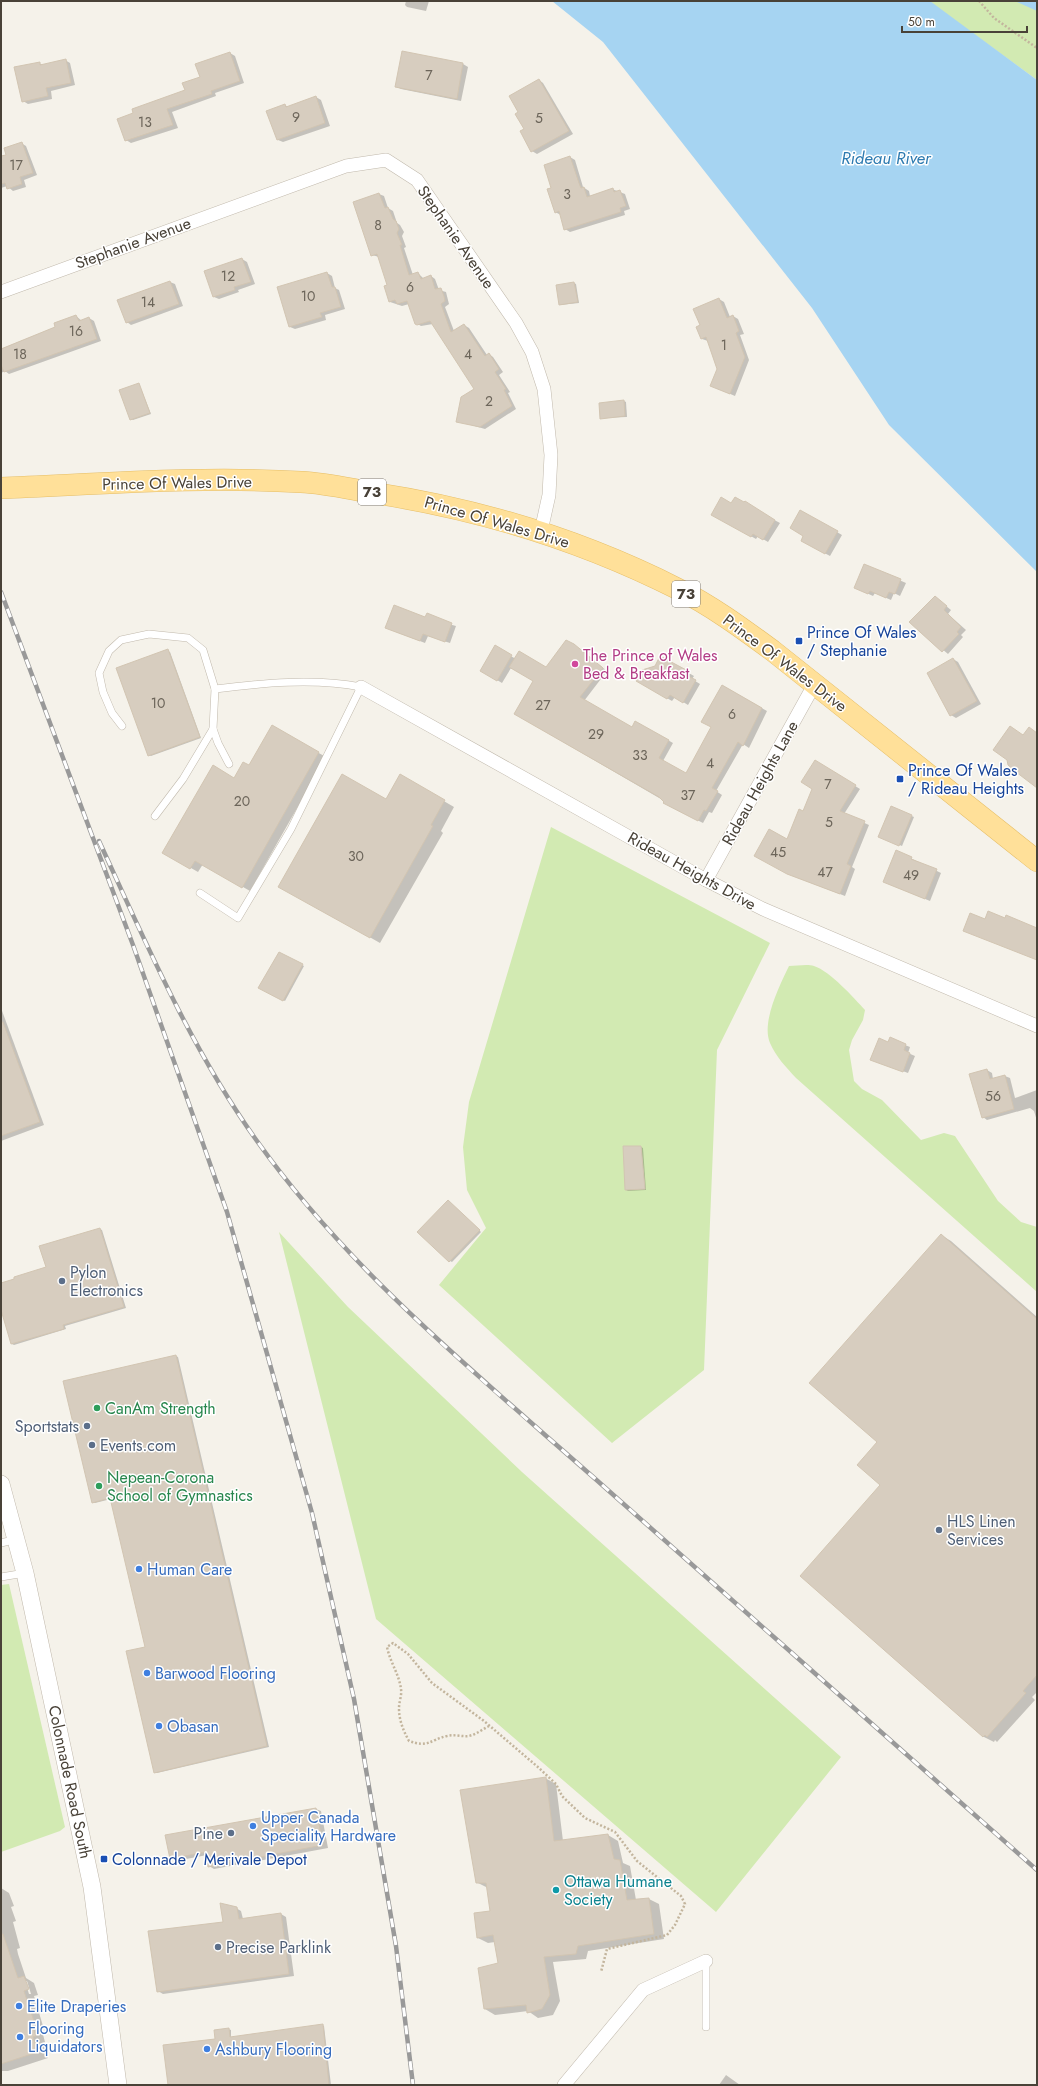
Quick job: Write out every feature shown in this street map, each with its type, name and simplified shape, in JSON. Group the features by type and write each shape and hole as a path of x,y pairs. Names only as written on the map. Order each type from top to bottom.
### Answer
{"main road":[{"name":"Prince Of Wales Drive","path":"1,488 198,481 303,482 417,499 541,532 602,554 679,590 728,619 773,651 1037,861"}],"street":[{"name":"Stephanie Avenue","path":"1,292 346,166 386,160 417,180 516,323 532,352 544,388 551,455 549,495 541,532"},
{"name":"Rideau Heights Lane","path":"706,880 814,685"},
{"name":"Rideau Heights Drive","path":"361,687 706,880 763,909 986,1006 1037,1026"},
{"name":"Colonnade Road South","path":"1,1484 9,1541 25,1573 92,1887 118,2085"},
{"path":"564,2085 643,1990 706,1961"}],"lane":[{"path":"122,726 112,713 103,692 99,673 109,651 121,640 149,634 188,638 203,650 215,689 213,729 218,743 230,764"},
{"path":"200,893 238,918 291,829 361,687 342,684 262,683 215,689"},
{"path":"155,816 183,780 213,729"},
{"path":"1,1577 25,1573"},
{"path":"706,1961 706,2027"}],"path":[{"path":"980,1 994,18 1037,48"},
{"path":"489,1726 469,1736 449,1735 438,1738 427,1744 418,1744 408,1741 402,1728 399,1709 401,1690 398,1676 389,1658 387,1648 394,1643 408,1654 432,1683 489,1726 551,1779 556,1784 562,1796 585,1818 615,1832 637,1862 681,1896 685,1904 675,1925 667,1935 607,1949 601,1972"}],"green space":[{"path":"930,1 1037,1 1037,80 934,5"},
{"path":"551,827 770,943 717,1050 704,1370 612,1443 439,1285 486,1228 467,1190 463,1147 469,1102"},
{"path":"789,966 814,966 827,973 865,1010 863,1020 852,1040 849,1050 854,1081 862,1089 882,1100 921,1140 944,1133 955,1136 998,1201 1021,1222 1037,1227 1037,1292 796,1078 778,1057 770,1043 768,1025 773,1004"},
{"path":"279,1232 348,1307 522,1472 841,1757 716,1912 376,1619"},
{"path":"9,1584 65,1827 60,1831 1,1852 1,1585"}],"water":[{"name":"Rideau River","path":"552,1 930,1 1037,80 1037,572 889,425 812,308 603,42"},
{"path":"1015,1 1037,1 1037,11"}],"building":[{"path":"402,51 463,63 457,99 395,87"},
{"path":"230,52 240,81 211,91 212,94 167,109 173,125 125,141 117,119 133,113 132,109 185,90 182,83 200,77 195,64"},
{"path":"66,59 71,83 46,88 48,96 22,102 14,67 40,62 40,65"},
{"path":"539,79 569,131 531,152 520,131 524,129 515,114 518,112 509,96"},
{"path":"316,96 325,123 277,140 266,111 285,104 286,107"},
{"path":"22,142 33,173 20,177 22,184 7,189 5,183 1,184 1,156 6,155 4,148"},
{"path":"570,156 581,188 584,187 587,197 613,188 614,192 620,190 626,206 620,208 621,212 564,230 559,211 555,213 547,189 551,188 544,165"},
{"path":"379,193 385,208 388,207 399,229 397,233 402,245 400,245 409,275 418,272 421,279 431,275 435,289 441,288 444,296 445,301 441,304 451,332 464,324 485,356 489,353 499,369 495,372 506,389 504,390 512,406 480,427 456,422 461,397 474,389 430,321 417,325 415,324 407,301 397,304 395,300 389,302 384,286 387,285 377,254 371,256 353,202"},
{"path":"242,258 251,282 234,287 235,290 213,297 204,271"},
{"path":"327,272 332,287 335,287 341,307 320,313 322,317 289,327 277,287"},
{"path":"170,281 179,304 126,323 117,300"},
{"path":"574,282 578,302 559,305 556,285"},
{"path":"719,298 727,318 733,315 739,331 736,333 745,357 730,394 710,386 717,369 706,337 701,339 696,327 700,325 693,309"},
{"path":"76,315 79,321 89,317 97,339 4,372 1,365 1,349 55,327 54,323"},
{"path":"139,383 150,413 130,420 119,390"},
{"path":"624,400 625,416 600,419 599,403"},
{"path":"721,497 731,503 735,497 744,502 745,501 775,520 763,540 753,534 751,537 711,515"},
{"path":"800,510 838,531 825,554 801,541 803,536 790,528"},
{"path":"864,564 901,579 895,594 889,592 886,598 870,591 868,594 854,588"},
{"path":"935,596 947,606 944,610 961,627 957,632 959,634 942,652 909,622"},
{"path":"394,605 425,617 427,613 452,623 445,642 423,634 420,641 385,628"},
{"path":"566,640 574,644 603,668 580,697 632,727 635,721 669,740 659,758 686,773 711,727 701,722 722,685 762,708 743,746 738,742 712,788 718,791 698,821 663,803 664,802 659,797 514,714 533,681 509,667 519,651 546,667"},
{"path":"495,645 512,655 497,681 480,671"},
{"path":"168,649 200,737 148,756 116,668"},
{"path":"660,656 690,672 688,676 696,680 683,703 670,695 667,699 636,681 642,670 655,666"},
{"path":"953,658 977,701 950,716 927,673"},
{"path":"272,725 319,752 242,888 195,861 190,869 162,853 213,765 234,778 243,762 249,765"},
{"path":"1010,726 1023,735 1029,727 1037,733 1037,788 1016,772 1008,765 1007,760 993,750"},
{"path":"815,760 856,785 840,811 865,821 847,864 851,866 840,894 787,874 754,856 769,829 787,839 799,809 803,811 812,789 801,782"},
{"path":"342,774 386,799 400,774 445,800 431,825 433,826 370,938 278,887"},
{"path":"891,806 912,815 899,846 878,837"},
{"path":"896,850 912,857 911,859 937,869 925,899 883,882"},
{"path":"988,911 1005,918 1006,915 1037,928 1037,960 963,931 970,913 985,919"},
{"path":"279,952 303,964 283,1001 258,988"},
{"path":"1,1022 3,1022 40,1122 1,1136"},
{"path":"890,1037 906,1044 904,1050 910,1053 903,1072 870,1060 879,1038 888,1042"},
{"path":"987,1069 990,1079 1005,1075 1014,1109 982,1118 969,1074"},
{"path":"623,1146 641,1146 645,1189 625,1190"},
{"path":"448,1200 480,1230 449,1262 417,1232"},
{"name":"Pylon Electronics","path":"100,1228 124,1307 63,1325 64,1329 11,1344 1,1310 1,1283 14,1279 14,1277 46,1267 39,1246"},
{"name":"HLS Linen Services","path":"941,1234 1037,1319 1037,1675 1023,1691 1026,1693 987,1737 985,1735 983,1737 800,1576 880,1485 857,1465 877,1442 809,1383"},
{"path":"176,1355 267,1746 154,1773 126,1651 145,1647 110,1498 92,1503 63,1381"},
{"name":"Ottawa Humane Society","path":"546,1777 554,1841 608,1834 614,1859 620,1860 627,1900 649,1898 654,1934 578,1946 576,1954 544,1957 550,1995 542,2009 527,2013 526,2005 484,2009 478,1968 498,1963 493,1935 477,1938 474,1913 490,1911 486,1883 476,1883 460,1790"},
{"path":"316,1808 323,1845 208,1867 205,1852 170,1859 165,1835"},
{"name":"Precise Parklink","path":"220,1903 237,1907 239,1919 281,1913 289,1974 157,1992 148,1931 223,1922"},
{"path":"1,1934 3,1934 18,1978 24,1976 29,1989 24,1991 34,2021 31,2022 36,2036 33,2037 38,2052 1,2064"},
{"path":"323,2024 329,2085 168,2085 163,2045 215,2039 214,2030 229,2028 230,2037"}],"railway":[{"path":"1,592 133,945 227,1212 312,1513 354,1699 396,1946 413,2085"},
{"path":"99,841 171,995 211,1070 257,1141 293,1188 332,1233 372,1276 458,1358 1037,1870"}],"place":[{"name":"Prince Of Wales / Stephanie","path":"799,641"},
{"name":"The Prince of Wales Bed & Breakfast","path":"575,664"},
{"name":"Prince Of Wales / Rideau Heights","path":"900,779"},
{"name":"Pylon Electronics","path":"62,1281"},
{"name":"CanAm Strength","path":"97,1408"},
{"name":"Sportstats","path":"87,1426"},
{"name":"Events.com","path":"92,1445"},
{"name":"Nepean-Corona School of Gymnastics","path":"99,1486"},
{"name":"HLS Linen Services","path":"939,1530"},
{"name":"Human Care","path":"139,1569"},
{"name":"Barwood Flooring","path":"147,1673"},
{"name":"Obasan","path":"159,1726"},
{"name":"Upper Canada Speciality Hardware","path":"253,1826"},
{"name":"Pine","path":"231,1833"},
{"name":"Colonnade / Merivale Depot","path":"104,1859"},
{"name":"Ottawa Humane Society","path":"556,1890"},
{"name":"Precise Parklink","path":"218,1947"},
{"name":"Elite Draperies","path":"19,2006"},
{"name":"Flooring Liquidators","path":"20,2037"},
{"name":"Ashbury Flooring","path":"207,2049"}]}
